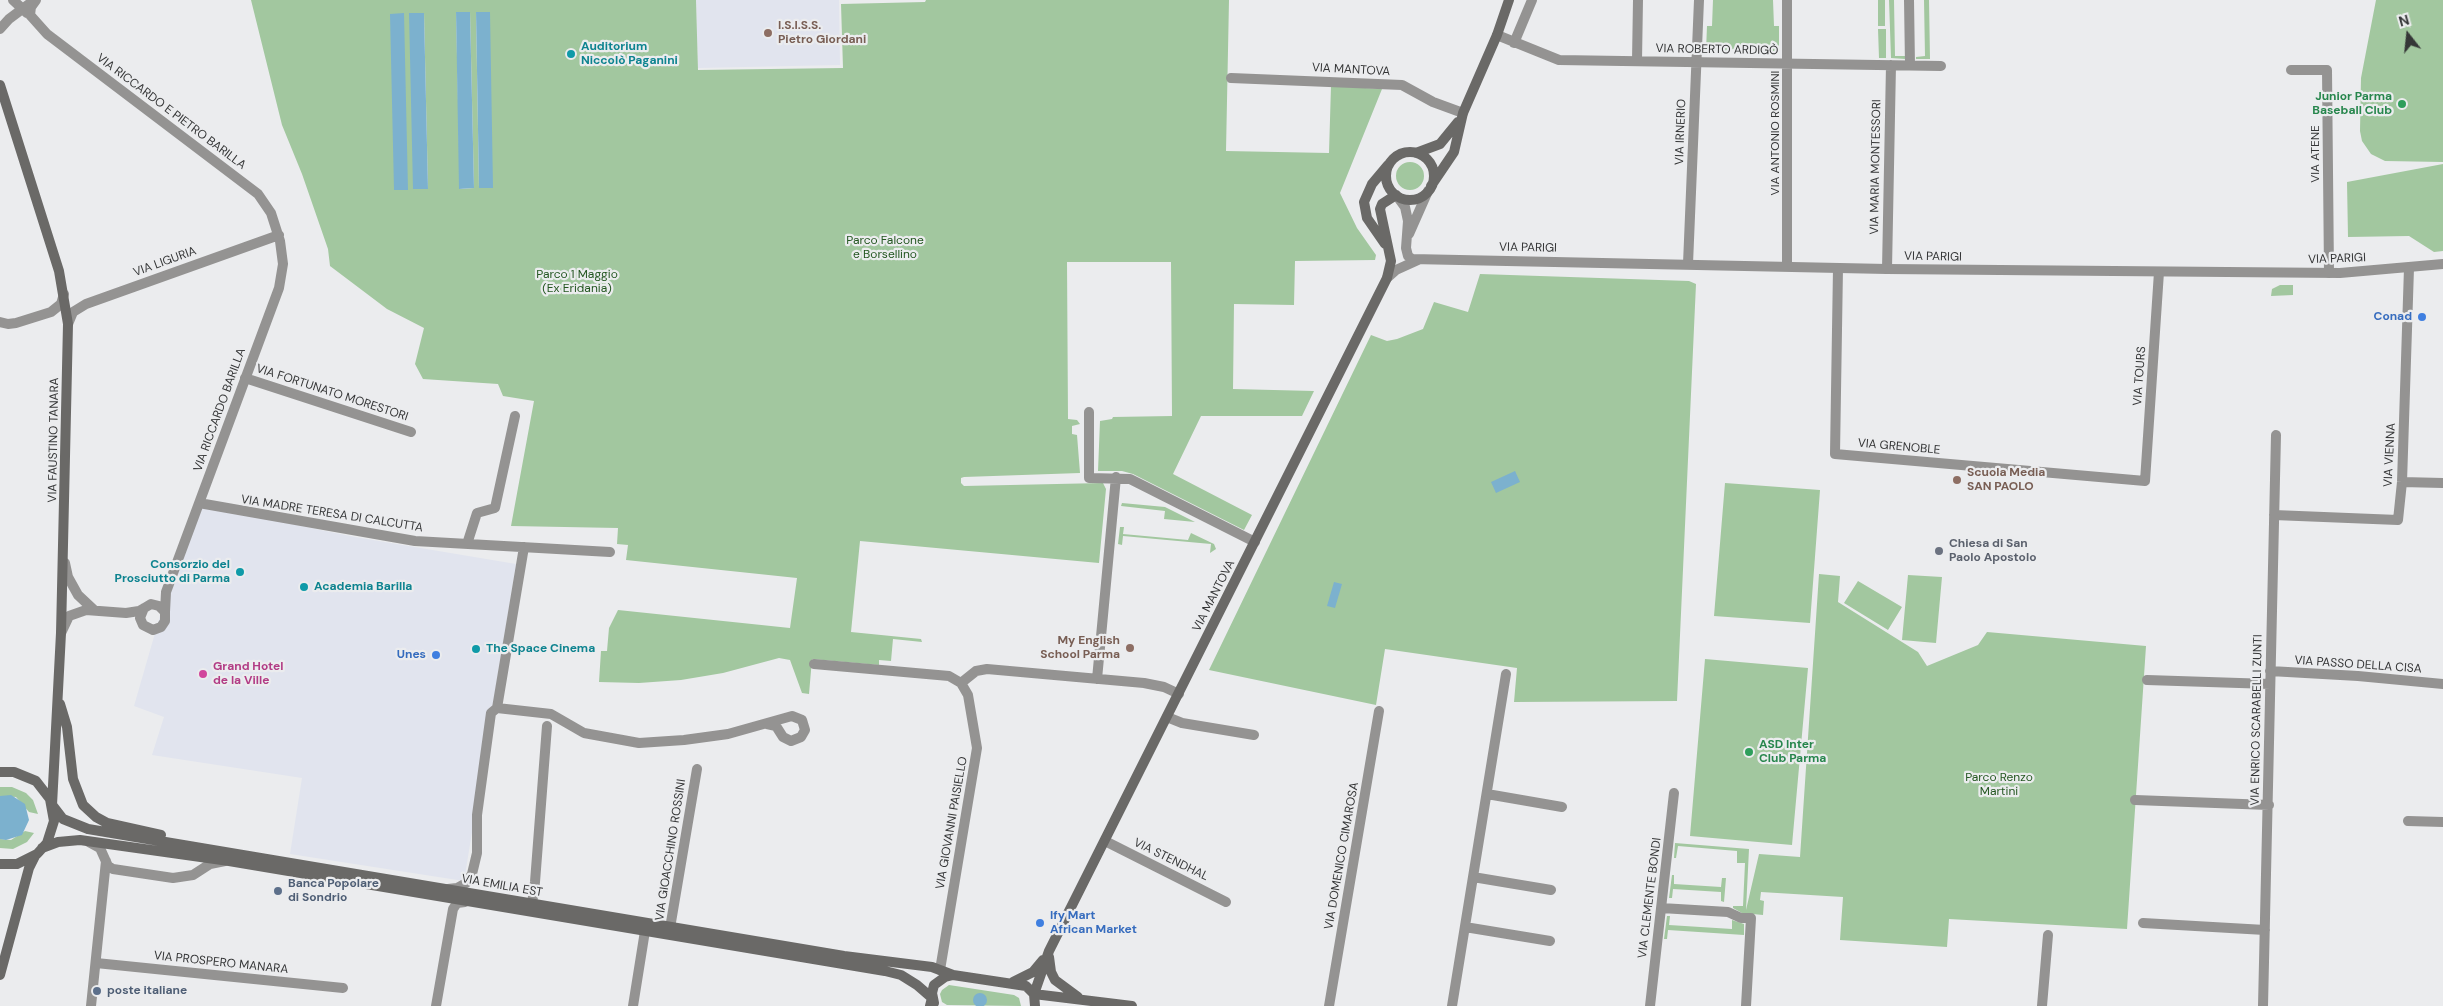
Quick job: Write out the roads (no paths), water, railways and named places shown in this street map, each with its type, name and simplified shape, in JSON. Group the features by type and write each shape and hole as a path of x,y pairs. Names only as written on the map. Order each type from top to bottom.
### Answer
{"main road":[{"path":"1389,164 1386,181 1397,196 1414,199 1430,188 1454,152 1463,115 1497,35 1509,0"},
{"name":"VIA FAUSTINO TANARA","path":"0,85 50,240 64,292 68,324 62,632 52,806 53,829 29,868 0,975"},
{"path":"1389,249 1371,225 1364,211 1367,193 1389,164 1401,153 1416,152 1440,144 1463,115"},
{"path":"1416,152 1426,158 1432,167 1434,176 1430,188"},
{"name":"VIA MANTOVA","path":"1034,994 1049,951 1387,278 1391,261 1380,209 1382,204 1397,196"},
{"path":"59,695 68,729 73,779 79,798 85,807 96,817 107,823 156,833 178,843"},
{"name":"VIA EMILIA EST","path":"0,772 14,772 29,777 46,792 52,806 63,819 83,828 447,889 644,931 670,931 940,970 954,975 1013,982 1026,986 1034,994 1036,1006 1056,1001 1083,1000"},
{"name":"VIA EMILIA EST","path":"0,864 17,864 40,851 64,841 85,841 229,861 465,902 531,908 670,931 891,972 910,980 932,1003"},
{"path":"1049,951 1051,972 1055,980 1083,1000"},
{"name":"VIA MANTOVA","path":"1013,982 1033,972 1049,951"},
{"name":"VIA EMILIA EST","path":"932,1003 934,985 938,980 954,975"},
{"name":"VIA EMILIA EST","path":"1034,994 1132,1006"}],"street":[{"path":"13,0 27,2 35,0"},
{"name":"VIA RICCARDO E PIETRO BARILLA","path":"13,0 47,34 258,194 271,213 279,234"},
{"path":"0,30 9,19 35,0"},
{"path":"34,21 30,11 35,0"},
{"path":"1514,42 1532,0"},
{"path":"1637,61 1638,0"},
{"name":"VIA IRNERIO","path":"1688,264 1699,0"},
{"name":"VIA ANTONIO ROSMINI","path":"1788,0 1788,266"},
{"path":"1909,0 1910,65"},
{"name":"VIA ROBERTO ARDIGÒ","path":"1497,35 1559,60 1941,66"},
{"name":"VIA MARIA MONTESSORI","path":"1887,269 1891,65"},
{"name":"VIA ATENE","path":"2291,70 2328,70 2329,273"},
{"name":"VIA MANTOVA","path":"1231,78 1402,85 1433,102 1463,115"},
{"path":"1407,239 1430,188"},
{"path":"1397,196 1405,208 1408,221 1408,256 1412,259 1422,259"},
{"name":"VIA LIGURIA","path":"68,324 76,310 86,304 279,234"},
{"name":"VIA RICCARDO BARILLA","path":"165,612 166,592 281,280 282,264 279,234"},
{"name":"VIA PARIGI","path":"1387,278 1396,270 1422,259 1887,269 2329,273 2443,264"},
{"name":"VIA GRENOBLE","path":"1838,268 1835,454 2145,481"},
{"name":"VIA VIENNA","path":"2274,515 2398,520 2402,482 2409,268"},
{"name":"VIA TOURS","path":"2145,481 2159,272"},
{"path":"0,322 16,323 51,312 62,303 64,292"},
{"name":"VIA FORTUNATO MORESTORI","path":"245,378 411,432"},
{"path":"1089,412 1089,478 1116,477 1135,481 1255,542"},
{"path":"467,544 477,513 495,508 515,416"},
{"name":"VIA ENRICO SCARABELLI ZUNTI","path":"2264,1006 2276,435"},
{"path":"1097,679 1116,477"},
{"path":"2402,482 2443,483"},
{"name":"VIA MADRE TERESA DI CALCUTTA","path":"199,503 382,536 467,544 610,552"},
{"path":"447,889 460,887 472,874 477,853 477,815 491,713 497,708 524,547"},
{"path":"64,560 68,577 78,595 94,610"},
{"path":"62,632 69,616 86,610 125,613 156,603 166,592"},
{"path":"125,613 150,630 159,628 165,621 165,612 160,606 148,606"},
{"path":"143,625 140,618 148,606"},
{"path":"814,664 944,675 961,683 973,673 983,669 1157,685 1179,694"},
{"name":"VIA PASSO DELLA CISA","path":"2270,671 2367,676 2443,684"},
{"path":"1452,1006 1506,674"},
{"path":"2147,680 2270,684"},
{"name":"VIA GIOVANNI PAISIELLO","path":"940,970 977,748 972,704 961,683"},
{"path":"497,708 551,714 584,733 639,743 697,738 767,724"},
{"name":"VIA DOMENICO CIMAROSA","path":"1329,1006 1379,710"},
{"path":"1167,718 1182,724 1254,735"},
{"path":"531,908 547,726"},
{"name":"VIA GIOACCHINO ROSSINI","path":"670,931 696,769"},
{"name":"VIA CLEMENTE BONDI","path":"1650,1006 1674,792"},
{"path":"1487,794 1562,807"},
{"path":"2136,800 2268,805"},
{"path":"2408,821 2443,822"},
{"path":"85,841 100,848 106,861 113,868 176,879 193,875 214,863 229,861"},
{"name":"VIA STENDHAL","path":"1104,841 1226,902"},
{"path":"91,1006 106,861"},
{"path":"1473,877 1551,890"},
{"path":"436,1006 453,909 457,903 465,902"},
{"path":"1661,908 1728,912 1741,918 1751,918 1746,1006"},
{"path":"2143,923 2265,930"},
{"path":"1465,927 1550,941"},
{"path":"633,1006 644,931"},
{"path":"2042,1006 2048,935"},
{"name":"VIA PROSPERO MANARA","path":"96,963 343,988"}],"water":[{"path":"456,12 470,12 474,188 459,189"},
{"path":"476,12 490,12 493,188 479,188"},
{"path":"404,13 408,190 394,190 390,14"},
{"path":"409,13 424,13 428,189 413,189"},
{"path":"1515,471 1520,482 1496,493 1491,482"},
{"path":"1334,582 1342,584 1335,608 1327,606"},
{"path":"11,795 25,804 29,820 22,835 6,840 0,839 0,796"},
{"path":"977,993 983,993 987,1000 983,1007 977,1007 973,1003 973,997"}],"place":[{"name":"I.S.I.S.S. Pietro Giordani","path":"768,33"},
{"name":"Auditorium Niccolò Paganini","path":"571,54"},
{"name":"Junior Parma Baseball Club","path":"2402,104"},
{"name":"Conad","path":"2422,317"},
{"name":"Scuola Media SAN PAOLO","path":"1957,480"},
{"name":"Chiesa di San Paolo Apostolo","path":"1939,551"},
{"name":"Consorzio del Prosciutto di Parma","path":"240,572"},
{"name":"Academia Barilla","path":"304,587"},
{"name":"My English School Parma","path":"1130,648"},
{"name":"The Space Cinema","path":"476,649"},
{"name":"Unes","path":"436,655"},
{"name":"Grand Hotel de la Ville","path":"203,674"},
{"name":"ASD Inter Club Parma","path":"1749,752"},
{"name":"Banca Popolare di Sondrio","path":"278,891"},
{"name":"Ify Mart African Market","path":"1040,923"},
{"name":"poste italiane","path":"97,991"}],"park label":[{"name":"Parco Falcone e Borsellino","path":"885,248"},
{"name":"Parco 1 Maggio (Ex Eridania)","path":"577,282"},
{"name":"Parco Renzo Martini","path":"1999,785"}]}
